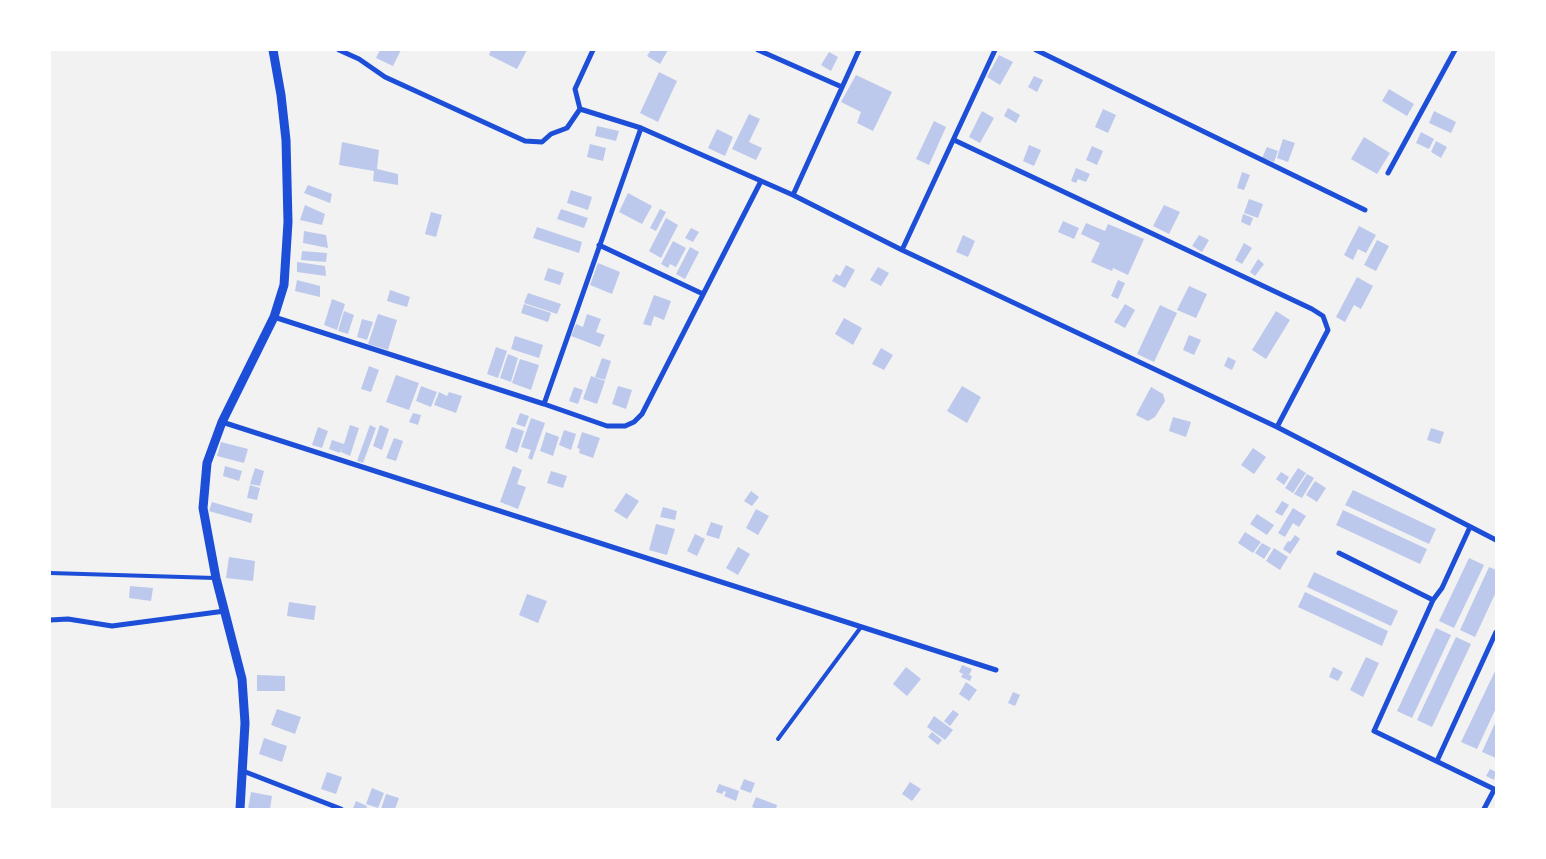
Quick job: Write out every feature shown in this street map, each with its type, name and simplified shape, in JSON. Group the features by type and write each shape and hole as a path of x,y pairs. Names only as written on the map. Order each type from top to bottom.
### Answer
{"street":[{"path":"240,809 245,723 242,679 216,578 203,508 207,463 222,422 274,317 284,285 288,222 286,140 273,50"},
{"path":"339,50 385,77 526,141 542,142 551,134 567,128 580,109 575,89 593,50"},
{"path":"758,50 842,87"},
{"path":"793,195 859,50"},
{"path":"902,250 995,50"},
{"path":"1036,50 1364,210"},
{"path":"1388,173 1455,50"},
{"path":"580,109 641,128 793,195 902,250 1277,427 1496,540"},
{"path":"544,404 641,128"},
{"path":"954,140 1323,316 1328,330 1277,427"},
{"path":"274,317 607,426 625,426 634,422 642,414 761,181"},
{"path":"599,245 703,294"},
{"path":"222,422 996,670"},
{"path":"1470,527 1442,588 1433,600 1374,731 1495,790 1484,809"},
{"path":"1338,553 1433,600"},
{"path":"50,620 68,619 112,626 226,611"},
{"path":"1437,761 1496,632"},
{"path":"243,771 341,809"}],"lane":[{"path":"50,573 216,578"},
{"path":"778,739 861,627"}],"building":[{"path":"380,50 401,50 393,66 376,58"},
{"path":"491,50 527,50 517,69 489,55"},
{"path":"651,50 668,50 660,64 647,56"},
{"path":"829,52 838,57 831,71 821,65"},
{"path":"999,55 1013,62 1000,85 987,77"},
{"path":"659,72 677,81 658,122 640,113"},
{"path":"856,75 892,92 873,131 857,123 861,112 841,102"},
{"path":"1034,76 1043,80 1037,92 1028,87"},
{"path":"1389,89 1414,104 1407,116 1382,101"},
{"path":"1008,108 1020,115 1016,123 1004,116"},
{"path":"1103,109 1116,115 1108,133 1095,127"},
{"path":"982,111 994,118 980,143 969,137"},
{"path":"1434,111 1456,122 1451,133 1429,123"},
{"path":"749,114 760,119 749,142 762,148 756,160 732,149"},
{"path":"934,121 946,127 929,165 916,159"},
{"path":"597,126 619,131 616,141 595,136"},
{"path":"717,129 733,137 725,156 708,148"},
{"path":"1421,132 1434,139 1429,149 1416,143"},
{"path":"1364,137 1390,153 1377,174 1351,159"},
{"path":"1283,139 1295,143 1288,162 1277,158"},
{"path":"1436,141 1447,147 1441,158 1431,152"},
{"path":"342,142 379,150 377,169 398,174 398,185 373,181 374,171 339,165"},
{"path":"590,144 606,148 603,161 587,157"},
{"path":"1029,145 1041,150 1034,166 1023,161"},
{"path":"1092,146 1103,151 1097,165 1086,160"},
{"path":"1267,147 1278,151 1274,162 1262,158"},
{"path":"1076,168 1090,174 1086,182 1078,179 1076,183 1071,181"},
{"path":"1242,172 1250,175 1244,190 1237,188"},
{"path":"308,185 332,194 330,203 304,193"},
{"path":"571,190 592,197 588,210 567,203"},
{"path":"628,193 652,206 642,224 619,212"},
{"path":"1249,199 1263,204 1258,218 1244,213"},
{"path":"305,205 325,214 322,225 300,220"},
{"path":"1164,205 1180,212 1169,234 1153,226"},
{"path":"561,209 588,218 584,228 557,219"},
{"path":"660,209 666,212 656,231 650,228"},
{"path":"431,212 442,215 436,237 425,234"},
{"path":"1243,214 1253,218 1250,226 1241,222"},
{"path":"666,218 678,225 661,258 649,251"},
{"path":"1063,221 1079,228 1074,239 1058,232"},
{"path":"1086,223 1105,231 1108,224 1144,239 1128,275 1113,268 1112,271 1091,262 1100,243 1081,234"},
{"path":"1359,226 1376,235 1366,253 1358,249 1353,260 1344,255"},
{"path":"537,227 582,242 579,253 533,238"},
{"path":"691,228 699,232 693,242 685,238"},
{"path":"304,231 326,235 328,248 303,243"},
{"path":"963,235 975,241 968,257 956,252"},
{"path":"1199,235 1209,240 1202,252 1192,246"},
{"path":"1377,240 1389,246 1376,271 1364,265"},
{"path":"673,241 686,248 676,267 670,264 668,268 661,264"},
{"path":"1244,243 1252,248 1242,264 1235,260"},
{"path":"690,247 699,252 685,279 676,274"},
{"path":"302,251 327,253 326,262 301,260"},
{"path":"1258,259 1264,264 1255,276 1250,272"},
{"path":"297,262 325,266 326,276 297,272"},
{"path":"598,263 620,272 612,294 590,285"},
{"path":"846,265 855,270 845,288 832,281 836,274 840,276"},
{"path":"878,267 889,273 881,286 870,280"},
{"path":"548,268 564,273 560,285 544,280"},
{"path":"1357,277 1373,286 1361,309 1354,305 1345,322 1336,317"},
{"path":"297,280 320,286 320,297 295,291"},
{"path":"1118,280 1125,283 1118,299 1111,296"},
{"path":"1189,286 1207,294 1196,318 1177,310"},
{"path":"390,290 410,297 407,307 387,301"},
{"path":"528,293 561,304 557,314 524,303"},
{"path":"654,295 671,301 664,320 654,316 651,326 643,324"},
{"path":"332,299 345,304 337,330 324,325"},
{"path":"524,304 551,313 548,322 521,313"},
{"path":"1125,304 1135,310 1125,328 1114,322"},
{"path":"1160,305 1177,313 1154,362 1137,354"},
{"path":"344,311 354,315 348,334 338,331"},
{"path":"1276,311 1290,320 1266,359 1252,350"},
{"path":"378,314 397,320 388,350 368,344"},
{"path":"587,314 601,319 596,332 605,335 600,347 571,336 576,324 583,327"},
{"path":"844,318 862,328 853,345 835,334"},
{"path":"362,319 373,322 367,340 357,337"},
{"path":"1189,335 1201,340 1194,355 1183,350"},
{"path":"515,336 543,345 539,358 511,349"},
{"path":"496,347 507,351 498,378 487,374"},
{"path":"881,348 893,355 884,370 872,364"},
{"path":"508,354 518,358 511,382 500,378"},
{"path":"1228,357 1236,361 1232,370 1224,366"},
{"path":"602,358 611,361 605,380 595,377"},
{"path":"520,359 539,365 531,390 512,383"},
{"path":"369,366 379,370 371,392 361,389"},
{"path":"396,375 419,383 409,410 386,402"},
{"path":"591,376 605,381 597,404 583,399"},
{"path":"421,386 437,392 431,407 416,401"},
{"path":"618,386 632,390 626,409 612,404"},
{"path":"962,386 981,397 967,423 947,411"},
{"path":"574,387 583,390 578,404 569,401"},
{"path":"1151,387 1163,394 1165,401 1155,417 1148,421 1136,415"},
{"path":"439,392 447,396 449,392 462,396 456,413 434,405"},
{"path":"413,413 421,415 418,425 409,422"},
{"path":"520,413 529,416 525,427 516,424"},
{"path":"1173,417 1191,422 1186,437 1169,431"},
{"path":"531,418 545,423 532,460 528,458 531,450 521,447"},
{"path":"350,425 359,428 350,456 341,452 342,447 340,453 329,449 332,440 344,444"},
{"path":"370,425 376,428 363,463 357,461"},
{"path":"380,425 389,429 382,450 373,446"},
{"path":"318,427 328,431 322,448 312,445"},
{"path":"512,427 524,431 517,453 505,448"},
{"path":"1431,428 1444,432 1440,444 1427,440"},
{"path":"564,430 576,434 571,450 559,445"},
{"path":"546,432 559,437 553,456 540,451"},
{"path":"582,432 600,438 593,458 579,453 580,449 577,448"},
{"path":"394,438 403,441 396,461 386,458"},
{"path":"221,442 248,449 244,463 217,456"},
{"path":"1253,448 1266,457 1254,474 1241,465"},
{"path":"225,466 242,471 239,481 223,476"},
{"path":"513,466 522,470 517,484 526,487 518,509 500,502"},
{"path":"255,468 264,471 260,486 250,484"},
{"path":"1298,468 1306,473 1293,493 1285,488"},
{"path":"551,471 567,476 563,488 547,483"},
{"path":"1281,472 1289,477 1284,485 1276,479"},
{"path":"1307,474 1314,478 1302,498 1294,494"},
{"path":"1315,481 1326,488 1317,502 1306,495"},
{"path":"250,485 260,488 257,500 247,498"},
{"path":"1353,490 1436,529 1429,544 1345,505"},
{"path":"751,491 759,497 752,506 744,501"},
{"path":"626,493 639,501 627,519 614,511"},
{"path":"1282,501 1289,505 1282,516 1275,512"},
{"path":"212,502 253,514 251,523 209,511"},
{"path":"663,507 677,511 675,520 660,517"},
{"path":"1293,508 1306,516 1299,527 1293,523 1285,537 1278,533"},
{"path":"756,509 769,516 758,535 746,528"},
{"path":"1343,510 1427,549 1420,564 1336,525"},
{"path":"1257,514 1274,525 1267,535 1250,524"},
{"path":"711,522 723,526 719,539 706,535"},
{"path":"656,524 675,529 667,555 649,550"},
{"path":"1245,532 1261,542 1253,553 1238,543"},
{"path":"695,534 705,539 697,556 687,551"},
{"path":"1295,535 1300,539 1290,554 1283,549"},
{"path":"1262,543 1271,548 1264,559 1255,553"},
{"path":"738,547 750,554 738,575 726,568"},
{"path":"1274,548 1288,557 1280,570 1266,561"},
{"path":"229,557 255,561 253,581 226,578"},
{"path":"1469,558 1484,565 1454,628 1439,621"},
{"path":"1489,567 1496,570 1496,592 1475,637 1460,630"},
{"path":"1314,572 1398,611 1391,626 1307,587"},
{"path":"130,586 153,588 151,601 129,598"},
{"path":"1305,592 1388,631 1382,646 1298,607"},
{"path":"527,594 547,601 538,623 519,615"},
{"path":"289,602 316,606 314,620 287,616"},
{"path":"1436,628 1451,635 1412,718 1397,711"},
{"path":"1456,637 1471,644 1432,727 1417,720"},
{"path":"1366,657 1379,663 1363,697 1350,690"},
{"path":"962,665 972,669 969,675 972,676 970,681 961,677 963,674 959,672"},
{"path":"906,667 921,679 907,696 893,684"},
{"path":"1333,667 1343,672 1338,681 1329,677"},
{"path":"1496,669 1496,708 1477,749 1461,742"},
{"path":"257,675 285,676 285,691 257,691"},
{"path":"966,682 977,690 969,701 959,694"},
{"path":"1013,692 1020,695 1015,706 1008,703"},
{"path":"277,709 301,717 295,734 271,725"},
{"path":"953,710 959,714 950,726 944,721"},
{"path":"934,716 953,730 945,740 927,727"},
{"path":"1496,721 1496,758 1482,752"},
{"path":"932,732 942,740 938,745 928,737"},
{"path":"264,738 287,746 282,762 259,754"},
{"path":"1490,769 1496,772 1494,780 1486,776"},
{"path":"327,772 342,777 336,794 321,789"},
{"path":"744,779 755,783 751,793 740,789"},
{"path":"910,782 921,789 912,801 902,794"},
{"path":"719,784 739,791 736,801 724,796 726,792 724,791 722,794 716,792"},
{"path":"372,788 384,793 378,808 366,804"},
{"path":"251,792 272,796 270,809 248,809"},
{"path":"386,794 399,798 395,809 381,809"},
{"path":"756,797 777,805 776,809 757,809 752,807"},
{"path":"356,801 367,806 366,809 353,808"}]}
